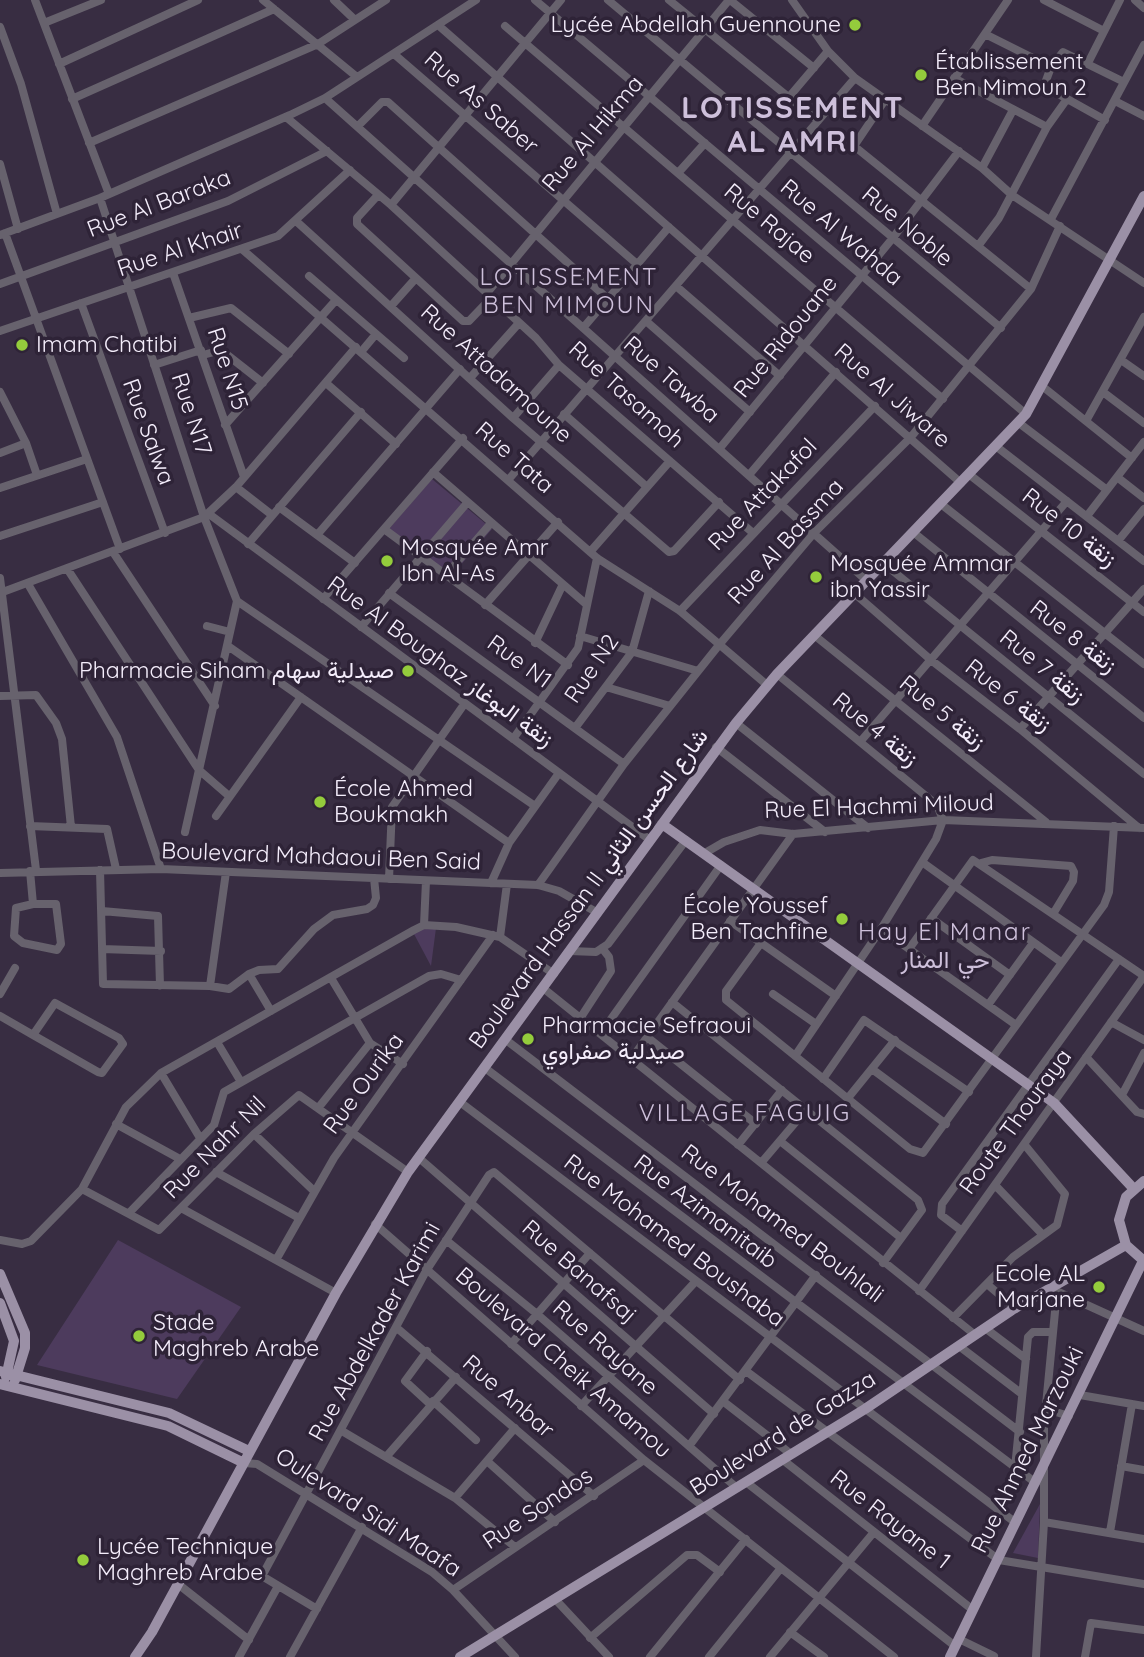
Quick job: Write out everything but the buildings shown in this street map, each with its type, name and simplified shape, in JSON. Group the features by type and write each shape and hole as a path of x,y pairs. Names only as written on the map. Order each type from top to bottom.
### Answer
{"main road":[{"name":"Boulevard Hassan II شارع الحسن الثاني","path":"135,1657 178,1584 336,1293 408,1172 716,747 777,674 1022,418 1042,386 1144,196"},
{"path":"662,824 1054,1103 1133,1188"},
{"path":"1144,1181 1126,1197 1119,1214 1119,1226 1126,1245 1144,1261"},
{"name":"Boulevard de Gazza","path":"460,1657 827,1433 974,1334 1055,1290 1126,1245"},
{"name":"Rue Ahmed Marzouki","path":"950,1657 1144,1261"},
{"path":"0,1274 25,1333 25,1348 8,1373"},
{"path":"0,1303 14,1341 6,1385 168,1426 244,1463"},
{"path":"8,1373 169,1413 249,1451"}],"street":[{"path":"35,0 109,194"},
{"path":"44,23 101,0"},
{"path":"59,64 198,0"},
{"path":"263,0 357,77"},
{"path":"334,0 355,20"},
{"path":"89,143 318,44 386,0"},
{"path":"215,706 116,551 103,502 21,276 3,234 100,198 286,117 325,97 476,0"},
{"name":"Rue Al Wahda","path":"536,0 970,365 1022,418 1107,490"},
{"path":"391,205 561,0"},
{"name":"Rue Noble","path":"608,0 1001,328"},
{"path":"730,0 814,68"},
{"name":"Rue Al Hikma","path":"416,278 466,323 535,234 730,0"},
{"path":"792,0 828,51 855,78 982,168 1012,195 1144,283"},
{"path":"922,126 1008,0"},
{"path":"1044,0 1104,31"},
{"path":"1061,9 1065,0"},
{"path":"1088,63 1120,0"},
{"path":"1135,0 1144,8"},
{"path":"676,2 818,121"},
{"path":"72,99 274,9"},
{"name":"Rue Al Jiware","path":"438,25 961,483"},
{"name":"Rue Rajae","path":"505,26 943,399"},
{"path":"0,27 21,84 57,214"},
{"path":"985,34 1051,67"},
{"path":"1051,219 1144,46"},
{"path":"789,97 828,51"},
{"path":"1105,120 1044,86 1051,67 1062,51 1124,82"},
{"name":"Rue As Saber","path":"394,54 637,264"},
{"path":"509,479 855,78"},
{"path":"954,78 1047,127"},
{"name":"Rue Tawba","path":"325,97 866,580"},
{"path":"978,246 1012,195 1047,127 1067,99"},
{"path":"358,126 385,100 607,298"},
{"path":"885,100 853,145 1031,289"},
{"path":"1115,101 1144,116"},
{"path":"982,168 1013,110"},
{"name":"Rue Tasamoh","path":"286,117 391,205 519,323 559,365 753,533"},
{"path":"678,173 705,143"},
{"name":"Rue Al Baraka","path":"0,284 228,201 327,151"},
{"name":"Rue Ridouane","path":"720,448 892,239 959,151"},
{"path":"0,164 3,190 18,229"},
{"name":"Rue Al Khair","path":"0,331 278,236 350,170"},
{"path":"379,195 357,218 357,224 416,278 391,306"},
{"name":"Rue N17","path":"100,198 154,365 237,601"},
{"name":"Rue Attadamoune","path":"296,221 513,418 671,552 719,502"},
{"name":"Rue Al Bassma","path":"538,885 624,764 719,645 814,534 911,438 1001,328 1031,289 1060,226"},
{"path":"583,328 669,227"},
{"name":"Rue Tata","path":"243,250 463,438 594,555 680,611 767,685"},
{"name":"Rue N15","path":"173,273 244,477"},
{"path":"309,276 404,358"},
{"path":"676,286 780,376"},
{"path":"225,425 336,300"},
{"name":"Rue Salwa","path":"81,303 165,533"},
{"path":"189,318 231,308 289,354"},
{"path":"1086,421 1121,360 1141,332 1144,317"},
{"path":"646,321 750,412"},
{"path":"470,378 519,323"},
{"path":"1,593 68,570 207,515 236,487 326,383 376,334"},
{"path":"154,365 202,352 221,350 263,383"},
{"path":"1121,360 1144,376"},
{"path":"513,418 559,365"},
{"path":"317,535 460,369"},
{"path":"749,475 836,372"},
{"path":"326,383 396,444"},
{"path":"1042,386 1132,458"},
{"path":"0,391 26,443 37,475"},
{"path":"1103,392 1144,423"},
{"name":"Rue Attakafol","path":"680,611 875,406"},
{"path":"248,544 361,412"},
{"path":"564,414 648,487"},
{"path":"323,599 463,438"},
{"path":"1087,516 1144,442"},
{"path":"0,453 26,443"},
{"path":"997,447 1144,561"},
{"path":"0,488 86,459"},
{"path":"513,739 568,665 580,636 594,555 670,461"},
{"path":"433,472 586,604"},
{"name":"Rue 10 زنقة","path":"970,475 1144,612"},
{"path":"1117,477 1144,498"},
{"path":"236,487 272,515"},
{"path":"860,742 1067,501"},
{"path":"0,536 103,502"},
{"path":"361,627 467,503"},
{"path":"941,504 1144,664"},
{"path":"279,507 355,563"},
{"path":"1118,541 1144,509"},
{"name":"Rue Al Boughaz زنقة البوغاز","path":"207,515 650,840"},
{"path":"485,605 558,522"},
{"path":"446,575 491,523"},
{"path":"384,530 568,665"},
{"name":"Rue 8 زنقة","path":"913,532 987,595 1144,718"},
{"name":"Rue 7 زنقة","path":"883,563 1144,774"},
{"path":"68,570 199,770 229,796"},
{"path":"0,578 30,826 33,904"},
{"path":"28,584 117,737 161,869"},
{"path":"535,643 563,584"},
{"path":"1020,729 1144,589"},
{"name":"Rue N2","path":"575,728 632,652 649,590"},
{"name":"Rue N1","path":"389,593 541,701 624,764"},
{"name":"Rue 6 زنقة","path":"854,593 931,660 1142,828"},
{"path":"185,832 237,601 535,806"},
{"path":"206,626 230,632"},
{"name":"Rue 5 زنقة","path":"814,635 1046,822"},
{"path":"580,636 698,671"},
{"path":"228,646 509,843"},
{"name":"Rue 4 زنقة","path":"777,674 937,805 943,820"},
{"path":"606,687 670,706"},
{"path":"0,696 38,697 59,731 71,827"},
{"path":"216,816 301,697"},
{"path":"389,879 392,807 465,703"},
{"path":"736,723 868,828"},
{"path":"716,747 825,832"},
{"path":"491,883 509,843 559,773"},
{"path":"795,1056 881,929 922,862 943,820"},
{"name":"Rue El Hachmi Miloud","path":"705,853 754,831 793,834 943,820 1046,822 1142,828"},
{"path":"30,826 107,829 116,869"},
{"path":"761,943 724,996 823,1079 917,1153 923,1153 1104,905 1109,892 1114,826"},
{"path":"632,1058 793,834"},
{"path":"570,951 596,952 602,948 686,840"},
{"path":"981,863 992,860 1071,866 1074,872 1073,881 1053,914"},
{"path":"909,949 973,861 981,863 1144,976"},
{"path":"922,862 1061,962"},
{"path":"601,1033 722,865"},
{"name":"Boulevard Mahdaoui Ben Said","path":"0,873 161,869 538,885 559,891 598,913"},
{"path":"100,870 103,984 210,986 229,989 259,970 278,970 314,929 333,915 367,909 373,905 376,898 374,878"},
{"path":"210,986 226,872"},
{"path":"424,925 426,881"},
{"name":"Rue Ourika","path":"276,1260 313,1190 461,980 497,936 507,884"},
{"path":"33,904 56,904 61,944 57,950 23,943 14,936 16,908 33,904"},
{"path":"102,911 158,916 160,986"},
{"path":"932,918 1010,975"},
{"path":"730,920 836,996"},
{"path":"0,1240 22,1244 32,1241 82,1189 116,1124 142,1090 161,1073 424,925 497,936 554,974"},
{"path":"881,929 1016,1025"},
{"path":"988,1005 1033,943"},
{"path":"581,1017 611,971 609,957 602,948"},
{"path":"102,950 160,951"},
{"path":"962,1231 941,1215 942,1204 1119,959"},
{"path":"0,994 15,968"},
{"path":"249,974 271,1011"},
{"path":"82,1189 129,1213 218,1119 221,1095 436,974 461,980"},
{"name":"Route Thouraya","path":"919,1291 1144,976"},
{"path":"331,978 370,1043 403,1064"},
{"path":"543,988 974,1334"},
{"path":"773,994 816,1024"},
{"path":"672,1002 918,1200 922,1210 883,1263"},
{"path":"0,1016 33,1035 102,1073 123,1044 119,1038 55,1003 33,1035"},
{"path":"823,1079 864,1020 969,1092"},
{"path":"1111,1022 1144,1040"},
{"path":"648,1037 756,1124"},
{"name":"Rue Mohamed Bouhlali","path":"506,1040 1020,1432"},
{"path":"848,1098 895,1040"},
{"path":"217,1042 241,1082"},
{"path":"370,1043 319,1107 408,1172"},
{"path":"1122,1095 1144,1052"},
{"path":"1086,1056 1137,1112 1144,1114"},
{"name":"Rue Azimanitaib","path":"485,1068 1036,1483"},
{"path":"872,1069 946,1124"},
{"path":"161,1073 200,1138"},
{"path":"738,1145 782,1090"},
{"name":"Rue Nahr Nil","path":"129,1213 159,1230 254,1134 299,1095 319,1107"},
{"name":"Rue Mohamed Boushaba","path":"460,1102 1016,1523"},
{"path":"761,1163 806,1110"},
{"path":"116,1124 180,1158"},
{"path":"254,1134 313,1190"},
{"path":"780,1140 901,1238"},
{"path":"953,1318 1020,1251 1057,1225 1065,1194 1024,1144"},
{"name":"Rue Banafsaj","path":"419,1158 634,1346 715,1413"},
{"path":"216,1172 299,1218"},
{"name":"Rue Abdelkader Karimi","path":"277,1588 262,1576 426,1270 494,1172 740,1380"},
{"path":"995,1185 1043,1236"},
{"path":"181,1208 336,1293"},
{"name":"Boulevard Cheik Amamou","path":"375,1224 644,1460 894,1657"},
{"name":"Rue Rayane","path":"446,1240 537,1314 689,1446 957,1642 994,1656"},
{"path":"511,1344 590,1253"},
{"path":"689,1446 816,1275"},
{"path":"581,1406 695,1282"},
{"path":"987,1284 1016,1309"},
{"path":"1037,1657 1046,1409 1055,1290 1144,1331"},
{"name":"Rue Anbar","path":"397,1328 594,1496"},
{"path":"985,1328 1026,1359"},
{"path":"1015,1468 1031,1333 1052,1332"},
{"path":"958,1346 1022,1394"},
{"path":"427,1351 405,1381 476,1440"},
{"path":"746,1371 999,1560 1144,1584"},
{"path":"386,1457 456,1377"},
{"path":"1080,1395 1144,1404"},
{"name":"Rue Rayane 1","path":"723,1402 874,1532 973,1610"},
{"path":"1110,1532 1132,1404"},
{"path":"1046,1409 1069,1416"},
{"path":"455,1498 515,1428"},
{"path":"342,1431 455,1498 515,1547"},
{"path":"249,1451 257,1464"},
{"name":"Rue Sondos","path":"453,1590 644,1460"},
{"path":"487,1461 555,1522"},
{"path":"244,1463 257,1464"},
{"name":"Oulevard Sidi Maafa","path":"257,1464 432,1572 453,1590 514,1657"},
{"path":"1121,1466 1144,1470"},
{"path":"1044,1522 1144,1537"},
{"path":"290,1657 362,1527"},
{"path":"769,1657 874,1532"},
{"path":"650,1657 746,1539"},
{"path":"590,1637 687,1555 697,1555 720,1572"},
{"path":"709,1657 781,1568"},
{"path":"178,1584 249,1640"},
{"path":"239,1657 277,1588 317,1609"},
{"path":"555,1599 609,1657"},
{"path":"1085,1657 1091,1623 1144,1630"},
{"path":"790,1632 822,1657"}],"shaded area":[{"path":"432,479 492,529 452,575 388,530"},
{"path":"423,927 436,928 431,966 414,934"},
{"name":"Stade Maghreb Arabe","path":"118,1240 241,1307 177,1399 37,1365"},
{"path":"1040,1504 1038,1558 1013,1553"}],"place":[{"name":"Lycée Abdellah Guennoune","path":"855,25"},
{"name":"Établissement Ben Mimoun 2","path":"921,75"},
{"name":"Imam Chatibi","path":"22,345"},
{"name":"Mosquée Amr Ibn Al-As","path":"387,561"},
{"name":"Mosquée Ammar ibn Yassir","path":"816,577"},
{"name":"Pharmacie Siham صيدلية سهام","path":"408,671"},
{"name":"École Ahmed Boukmakh","path":"320,802"},
{"name":"École Youssef Ben Tachfine","path":"842,919"},
{"name":"Pharmacie Sefraoui صيدلية صفراوي","path":"528,1039"},
{"name":"Ecole AL Marjane","path":"1099,1287"},
{"name":"Stade Maghreb Arabe","path":"139,1336"},
{"name":"Lycée Technique Maghreb Arabe","path":"83,1560"}],"district":[{"name":"LOTISSEMENT AL AMRI","path":"793,126"},
{"name":"LOTISSEMENT BEN MIMOUN","path":"569,292"},
{"name":"Hay El Manar حي المنار","path":"945,947"},
{"name":"VILLAGE FAGUIG","path":"745,1114"}]}
